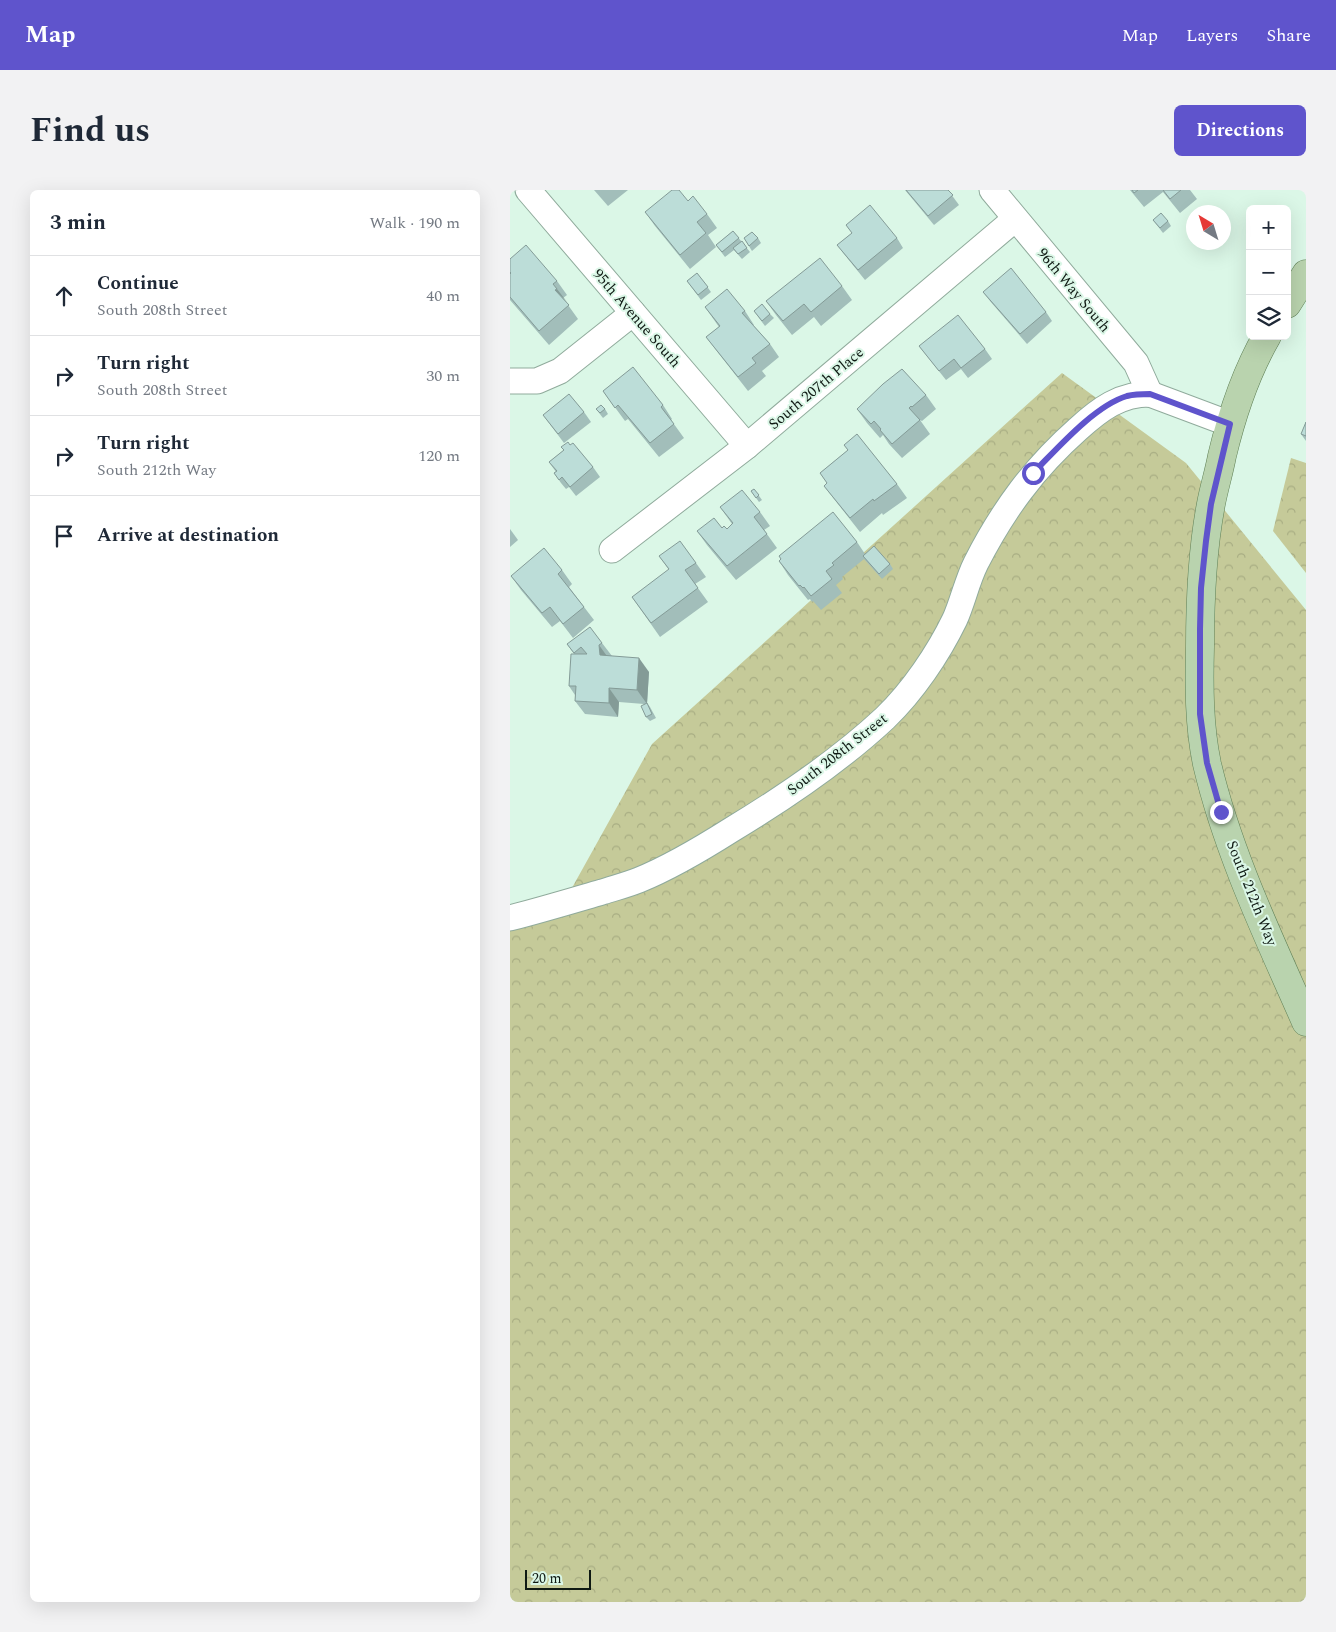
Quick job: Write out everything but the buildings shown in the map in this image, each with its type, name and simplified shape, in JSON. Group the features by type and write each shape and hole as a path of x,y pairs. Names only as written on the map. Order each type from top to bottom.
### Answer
{"main road":[{"path":"1291,298 1306,274"},
{"name":"South 212th Way","path":"1263,343 1240,392 1230,424 1211,504 1201,588 1200,714 1207,763 1236,857 1306,1022"}],"street":[{"name":"95th Avenue South","path":"528,190 747,446"},
{"name":"96th Way South","path":"992,190 1136,363 1150,394"},
{"name":"South 207th Place","path":"612,550 747,446 1015,219"},
{"path":"510,381 537,381 560,371 633,313"},
{"name":"South 208th Street","path":"510,918 563,904 638,880 686,858 758,814 819,772 886,717 929,667 955,619 975,565 1002,518 1033,473 1065,440 1107,407 1125,397 1137,394 1150,394 1230,424"}],"green space":[{"path":"1062,373 1186,463 1306,610 1306,1602 510,1602 510,922 563,904 652,744"},
{"path":"1291,458 1306,463 1306,573 1273,531"}],"route":[{"path":"1033,473 1065,440 1089,420 1125,397 1137,394 1150,394 1230,424 1211,504 1206,541 1201,588 1199,667 1200,714 1207,763 1221,812"}]}
